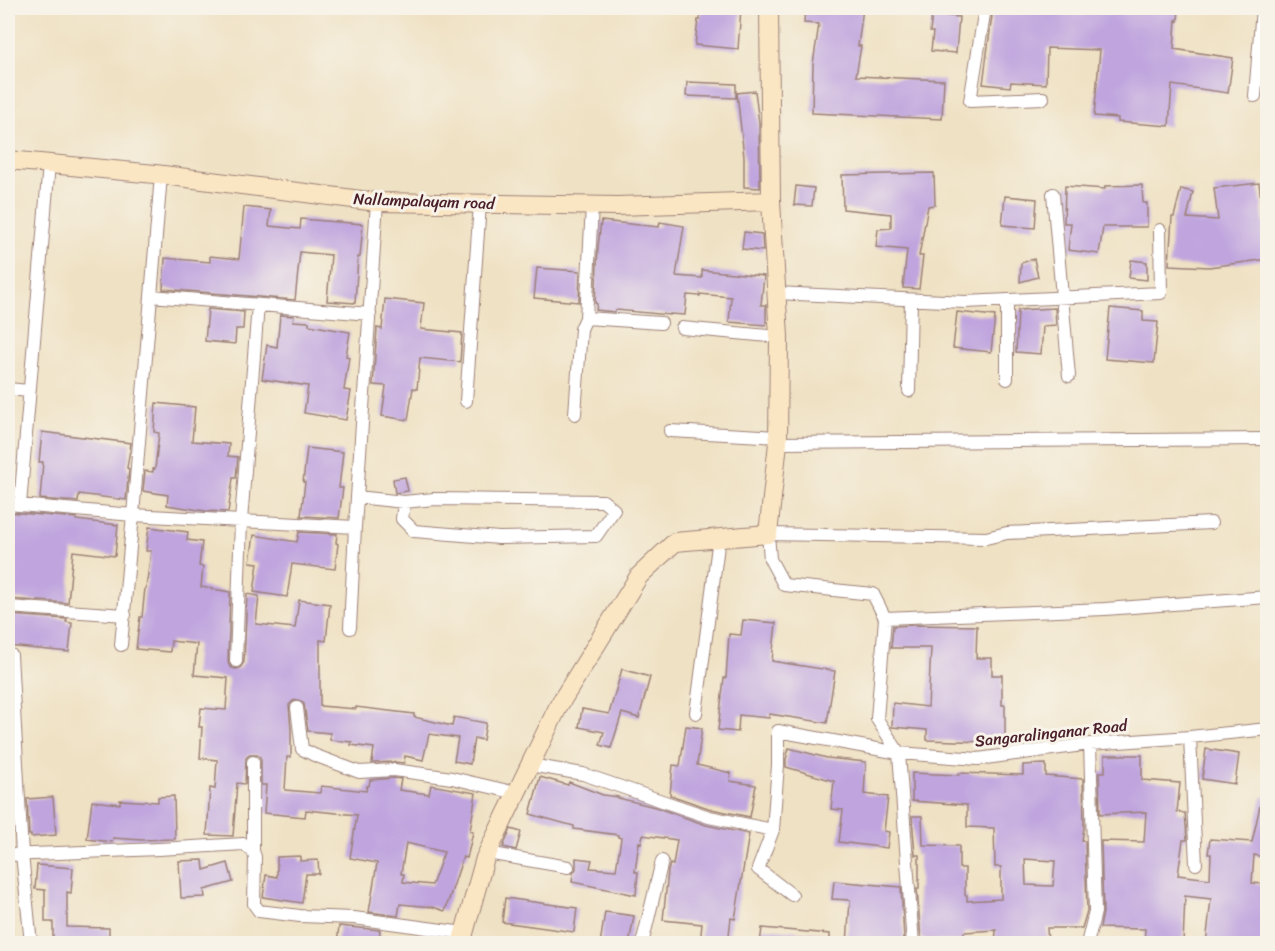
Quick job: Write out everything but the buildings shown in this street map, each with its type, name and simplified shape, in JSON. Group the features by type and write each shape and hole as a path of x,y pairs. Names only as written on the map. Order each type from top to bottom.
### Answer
{"street":[{"path":"769,8 771,201 779,337 778,440 768,534 770,559 784,585 873,594 885,618 877,719 899,753 913,944"},
{"path":"985,8 970,101 1043,98"},
{"path":"1255,96 1262,8"},
{"name":"Nallampalayam road","path":"8,160 161,175 377,202 592,206 771,201"},
{"path":"49,164 29,390 14,504 133,515 355,527"},
{"path":"121,645 161,175"},
{"path":"1053,194 1069,376"},
{"path":"350,627 377,202"},
{"path":"466,401 480,204"},
{"path":"575,414 581,329 586,318 592,206"},
{"path":"776,293 965,302 1161,292 1160,230"},
{"path":"151,296 370,314"},
{"path":"909,391 911,300"},
{"path":"1007,300 1007,379"},
{"path":"236,661 241,521 258,305"},
{"path":"586,318 661,322"},
{"path":"682,328 779,337"},
{"path":"8,389 29,390"},
{"path":"670,431 778,440 1268,439"},
{"path":"357,497 404,502 434,499 603,501 614,510 596,536 499,538 414,531 402,519 404,502"},
{"path":"253,762 254,904 259,911 300,916 354,918 463,938 487,853 559,705 639,576 675,542 768,534 986,537 1007,532 1211,523"},
{"path":"696,713 719,538"},
{"path":"885,618 1105,609 1268,597"},
{"path":"8,607 124,615"},
{"path":"11,655 22,854 31,944"},
{"path":"297,708 302,749 314,755 359,772 394,770 452,778 516,794"},
{"name":"Sangaralinganar Road","path":"773,830 778,765 777,731 899,753 978,759 1090,744 1268,729"},
{"path":"1190,737 1196,864"},
{"path":"1087,944 1095,912 1090,744"},
{"path":"530,765 583,774 709,817 773,830 758,870 792,895"},
{"path":"8,855 244,844 253,851"},
{"path":"487,853 568,867"},
{"path":"642,944 663,861"}]}
